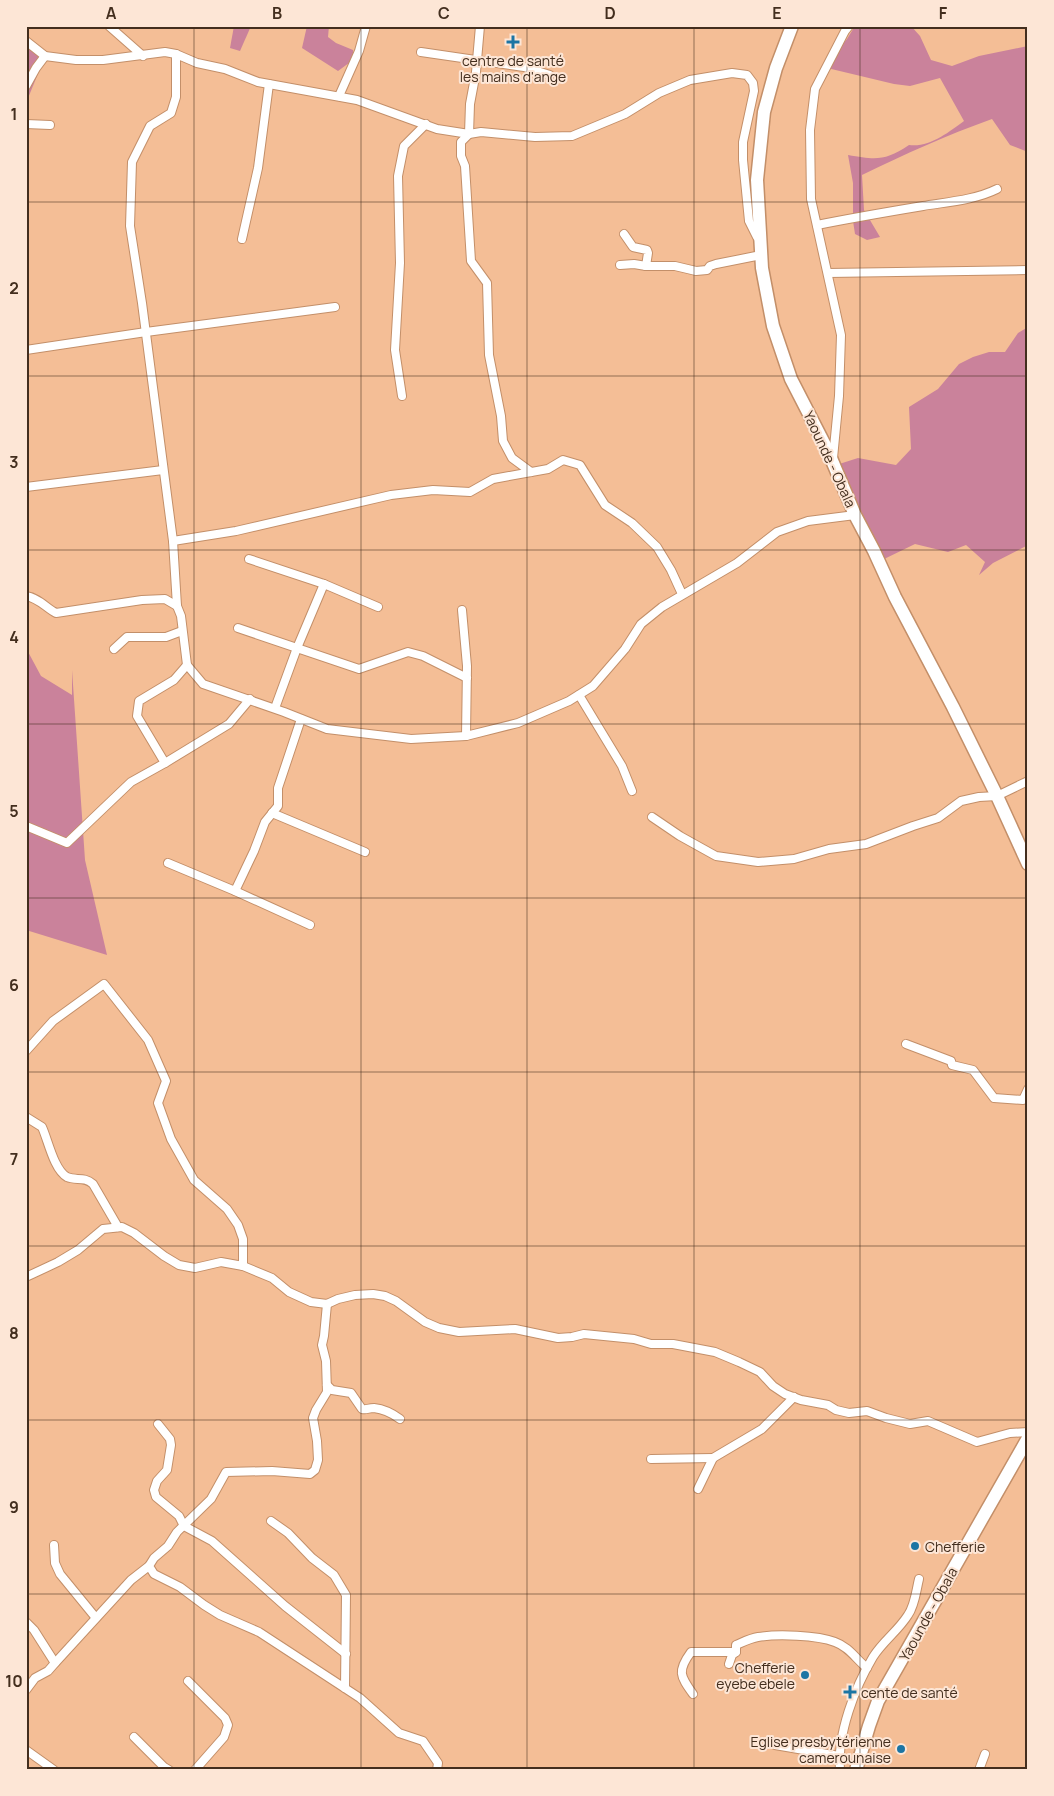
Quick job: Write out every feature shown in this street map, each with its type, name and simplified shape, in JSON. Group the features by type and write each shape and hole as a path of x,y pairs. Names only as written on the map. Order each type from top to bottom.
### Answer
{"highway":[{"name":"Yaounde - Obala","path":"792,26 776,68 764,112 757,180 761,249 773,326 791,379 833,463 855,515 997,796 1028,864"},
{"name":"Yaounde - Obala","path":"856,1770 878,1701 1028,1438"}],"street":[{"path":"109,26 143,56"},
{"path":"339,96 359,51 366,26"},
{"path":"480,26 470,104 469,134 461,142 471,261 487,282 490,355 501,416 503,441 512,458 531,472"},
{"path":"833,463 839,396 841,335 811,199 810,130 815,89 849,26"},
{"path":"26,41 45,56 76,60 103,60 165,52 176,54 197,63 225,69 252,80 339,96 390,110 437,129 469,134 481,132 535,137 572,136 625,114 659,94 690,80 732,73 747,75 753,83 754,91 743,142 743,160 749,221 761,249 710,266 707,270 696,271 675,266 620,265"},
{"path":"420,52 524,67 550,75"},
{"path":"176,54 176,97 171,113 150,126 132,162 130,226 146,332 173,541 177,606 181,616 187,665 203,684 275,708 326,730 411,739 466,736 518,723 569,701 593,686 625,648 641,624 682,594 737,563 777,532 808,521 855,515"},
{"path":"26,86 45,56"},
{"path":"242,238 258,168 269,84"},
{"path":"26,124 50,125"},
{"path":"402,396 395,350 400,263 398,176 404,146 426,124"},
{"path":"817,226 858,216 988,194 997,189"},
{"path":"624,234 633,246 647,250 646,266"},
{"path":"828,273 1028,270"},
{"path":"26,350 335,307"},
{"path":"173,541 236,531 391,495 433,490 470,492 493,479 548,469 563,460 580,465 605,505 632,523 657,547 672,570 682,594"},
{"path":"26,486 163,470"},
{"path":"249,558 324,584 378,607"},
{"path":"275,708 297,648 324,584"},
{"path":"26,588 47,609 56,613 165,599 177,606"},
{"path":"26,596 42,602"},
{"path":"462,610 467,678 466,736"},
{"path":"238,628 359,669 408,652 423,656 467,678"},
{"path":"114,649 127,637 166,637 182,631"},
{"path":"165,763 137,716 139,701 174,680 187,665"},
{"path":"579,695 622,766 632,791"},
{"path":"26,826 67,843 131,782 229,724 250,699"},
{"path":"235,891 265,822 278,806 278,788 301,718"},
{"path":"652,817 680,836 716,856 758,862 794,859 829,849 866,844 938,818 961,801 997,796 1028,781"},
{"path":"272,813 366,852"},
{"path":"168,863 310,925"},
{"path":"26,1051 53,1021 104,984 148,1040 166,1081 158,1103 171,1139 194,1180 227,1209 238,1225 243,1239 243,1266"},
{"path":"906,1044 950,1061 952,1065 973,1070 994,1098 1023,1100 1028,1089"},
{"path":"26,1117 42,1127 55,1163 61,1171 68,1177 88,1179 93,1184 118,1228"},
{"path":"26,1277 78,1250 103,1229 122,1227 134,1233 178,1265 195,1268 221,1262 243,1266 272,1278 289,1292 311,1302 327,1304 355,1295 374,1294 396,1301 425,1322 439,1328 459,1332 515,1329 558,1338 584,1334 634,1339 651,1344 673,1344 715,1352 760,1372 773,1386 785,1394 828,1405 836,1410 849,1413 867,1411 910,1424 928,1421 978,1442 1010,1433 1028,1432"},
{"path":"26,1690 35,1678 48,1671 55,1664 131,1580 168,1546 177,1532 211,1499 226,1472 272,1471 310,1474 315,1470 318,1460 313,1418 327,1392 328,1385 326,1361 322,1345 327,1304"},
{"path":"328,1385 332,1390 351,1393 362,1409 375,1408 392,1413 400,1419"},
{"path":"651,1459 675,1457 712,1458 762,1429 794,1397"},
{"path":"158,1424 170,1439 171,1445 167,1470 157,1481 154,1490 156,1497 180,1516 184,1526 212,1541 285,1606 346,1654"},
{"path":"698,1490 712,1458"},
{"path":"271,1521 288,1533 312,1558 334,1575 346,1595 345,1688"},
{"path":"54,1545 55,1563 60,1574 96,1618"},
{"path":"148,1566 154,1574 180,1587 220,1615 259,1632 345,1688 360,1698 399,1733 422,1741 438,1763 437,1770"},
{"path":"840,1770 839,1756 851,1704 874,1655 909,1614 919,1579"},
{"path":"26,1622 34,1630 55,1664"},
{"path":"729,1664 732,1655 736,1652 736,1645 758,1637 814,1637 836,1642 853,1653 856,1660 867,1668"},
{"path":"693,1694 682,1678 682,1664 691,1652 736,1652"},
{"path":"188,1681 224,1718 228,1725 224,1737 195,1770"},
{"path":"134,1737 169,1770"},
{"path":"775,1745 839,1756"},
{"path":"26,1750 54,1770"},
{"path":"979,1770 984,1754"}],"shaded area":[{"path":"234,26 251,26 240,51 230,48"},
{"path":"307,26 329,26 328,37 336,43 353,50 353,60 338,71 302,48"},
{"path":"855,26 911,26 920,36 931,60 952,66 979,56 1028,46 1028,152 1010,145 992,119 926,145 862,175 864,210 880,237 867,240 855,234 853,183 848,155 866,158 887,157 909,145 931,142 964,121 940,78 910,86 823,67 847,39"},
{"path":"26,45 46,54 26,103"},
{"path":"1028,327 1028,545 993,563 979,575 985,562 966,545 948,552 915,544 878,562 833,466 858,458 896,465 911,449 909,407 938,389 959,364 989,352 1005,352 1018,333"},
{"path":"26,648 41,676 72,695 72,670 85,860 107,955 26,930"}],"place":[{"name":"centre de santé les mains d'ange","path":"513,42"},
{"name":"Chefferie","path":"915,1546"},
{"name":"Chefferie eyebe ebele","path":"805,1675"},
{"name":"cente de santé","path":"850,1692"},
{"name":"Eglise presbytérienne camerounaise","path":"901,1749"}]}
